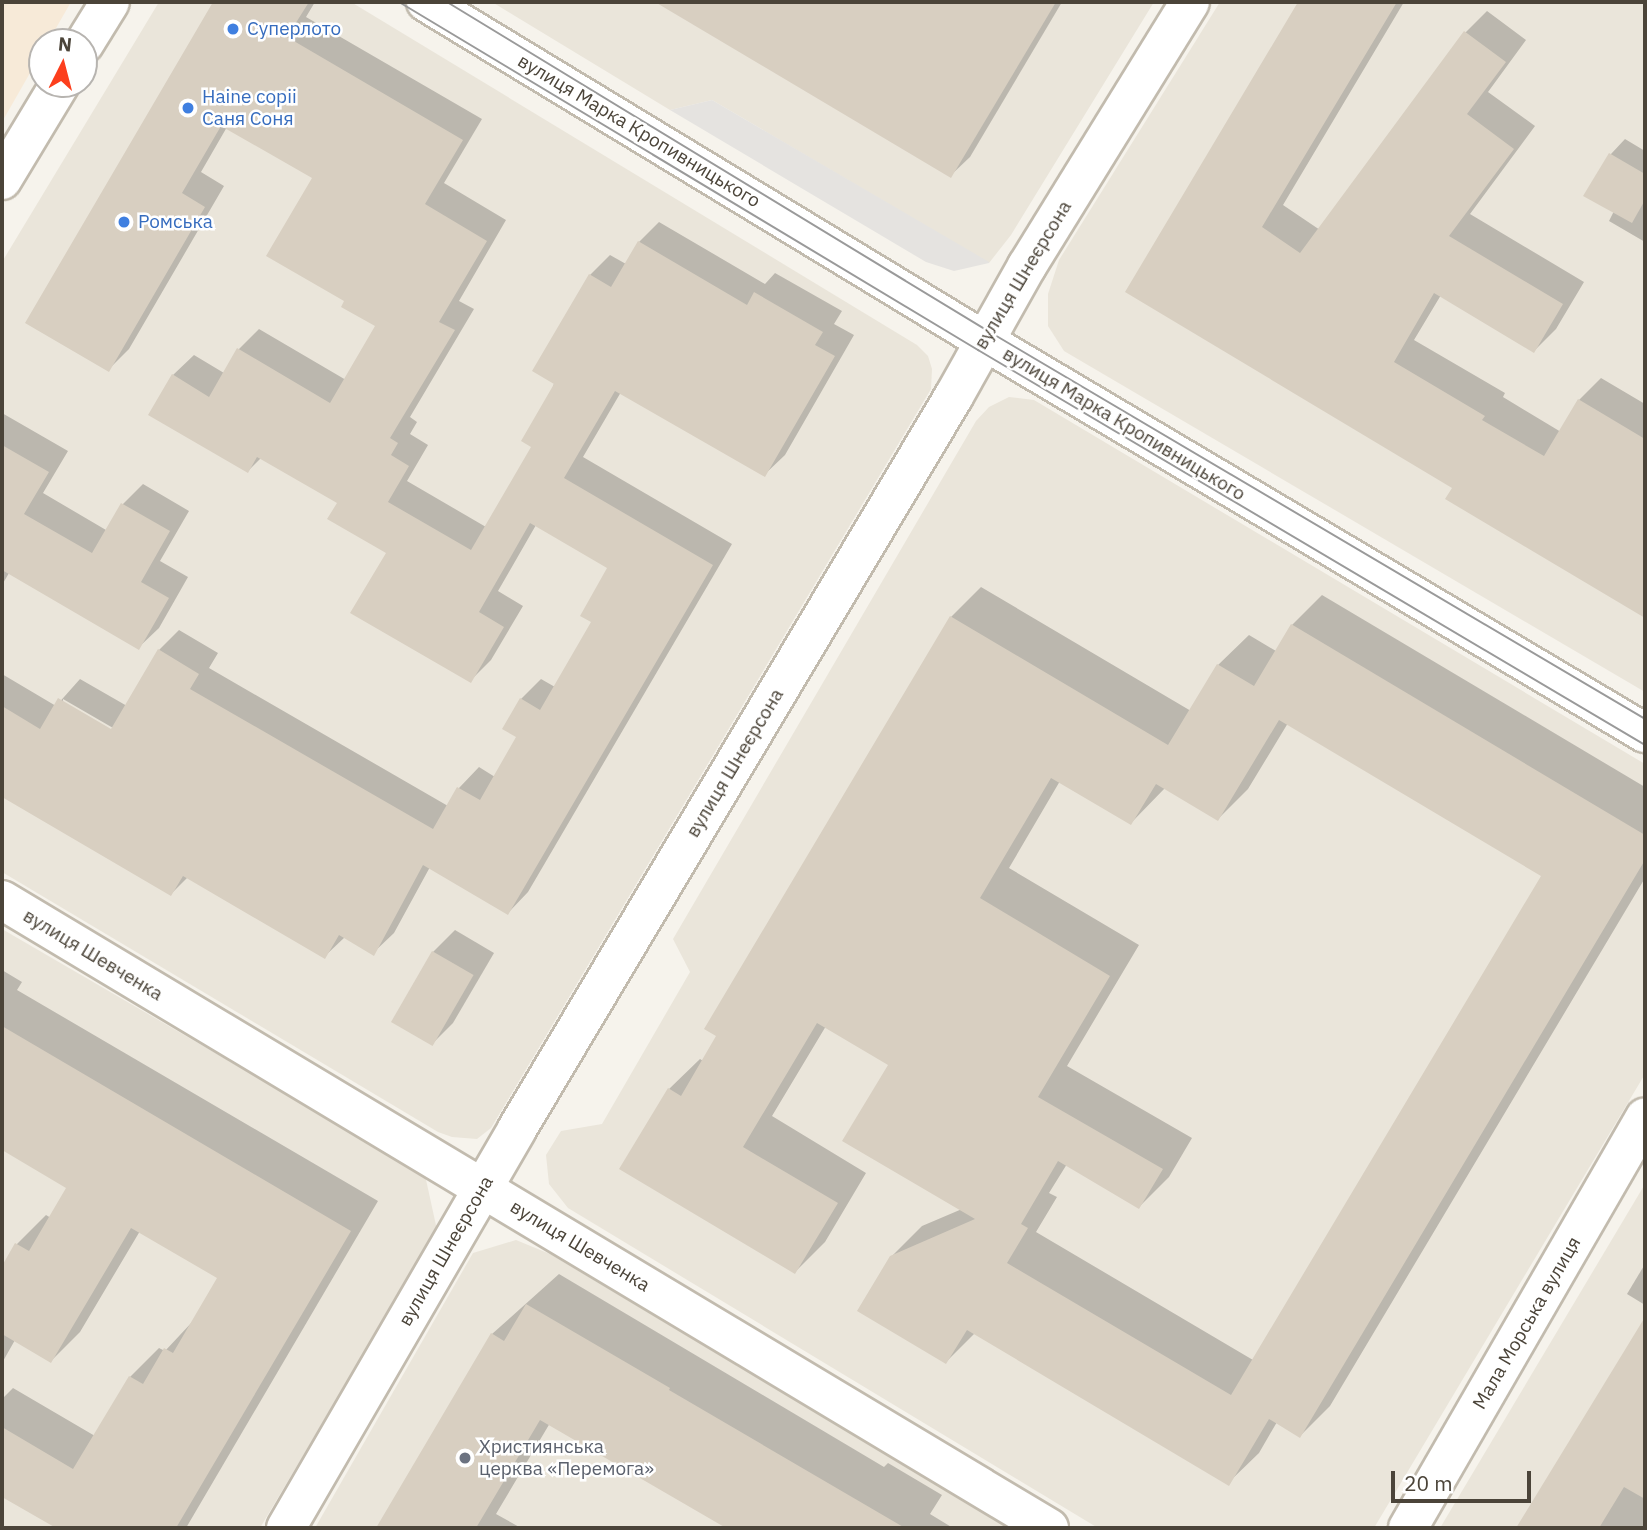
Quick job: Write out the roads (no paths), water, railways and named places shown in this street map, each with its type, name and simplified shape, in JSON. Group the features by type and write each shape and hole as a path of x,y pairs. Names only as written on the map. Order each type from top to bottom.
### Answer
{"street":[{"path":"94,28 110,2"},
{"name":"вулиця Марка Кропивницького","path":"426,2 983,341 1645,733"},
{"name":"вулиця Шнеєрсона","path":"286,1528 483,1188 947,408 983,341 1190,2"},
{"path":"2,180 52,98"},
{"name":"вулиця Шевченка","path":"2,900 1049,1528"},
{"name":"Мала Морська вулиця","path":"1408,1528 1645,1118"}],"tram line":[{"path":"399,2 978,350 1645,745"},
{"path":"447,2 988,331 1645,719"}],"place":[{"name":"Суперлото","path":"233,29"},
{"name":"Haine copii Саня Соня","path":"188,108"},
{"name":"Ромська","path":"124,222"},
{"name":"Християнська церква «Перемога»","path":"465,1458"}]}
